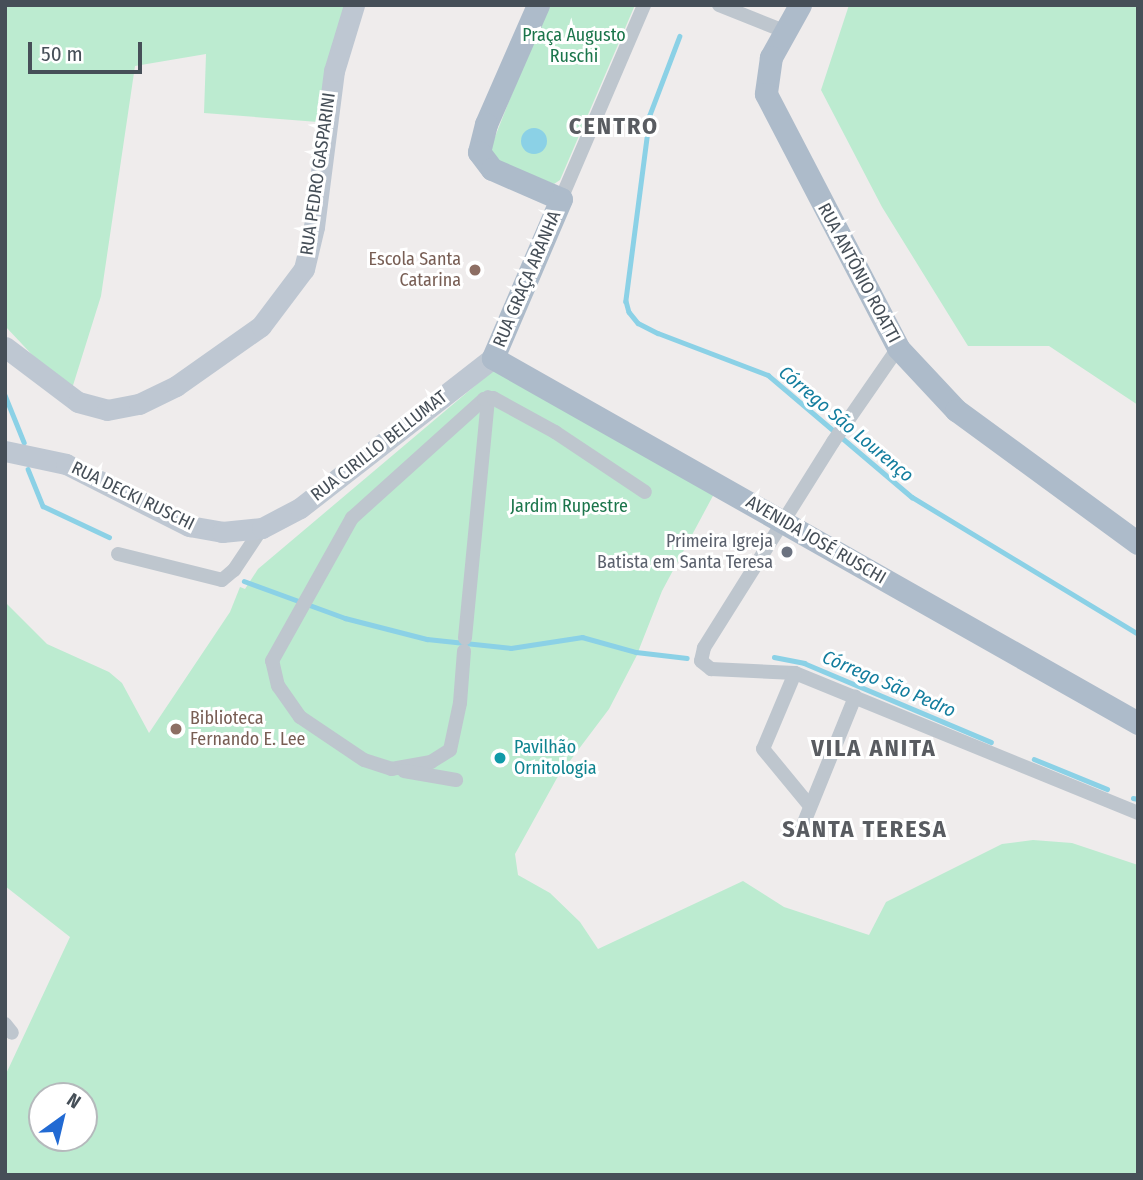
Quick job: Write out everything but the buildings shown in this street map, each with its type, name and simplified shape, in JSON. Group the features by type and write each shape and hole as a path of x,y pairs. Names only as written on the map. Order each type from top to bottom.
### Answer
{"main road":[{"path":"538,5 486,124 480,152 492,169 561,199"},
{"name":"RUA ANTÔNIO ROATTI","path":"800,5 784,32 765,80 773,114 898,348 956,410 1138,543"},
{"name":"RUA GRAÇA ARANHA","path":"493,358 561,199"},
{"name":"AVENIDA JOSÉ RUSCHI","path":"493,358 1138,723"}],"street":[{"name":"RUA PEDRO GASPARINI","path":"5,346 78,401 107,410 139,404 176,386 261,326 304,269 314,228 334,71 354,5"},
{"path":"561,199 644,5"},
{"path":"719,5 784,32"},
{"path":"898,348 783,521 702,653 701,661 711,669 795,673 1138,813"},
{"name":"RUA CIRILLO BELLUMAT","path":"262,528 300,508 493,358"},
{"path":"488,397 595,456 645,492"},
{"path":"456,780 392,769 348,750 300,717 286,699 272,661 300,605 352,519 488,397"},
{"path":"392,769 431,762 450,750 460,703 488,397"},
{"name":"RUA DECKI RUSCHI","path":"5,451 66,464 189,526 222,531 262,528"},
{"path":"118,554 222,580 262,528"},
{"path":"795,673 763,749 810,806"},
{"path":"801,830 855,697"}],"green space":[{"path":"5,5 348,5 318,122 204,113 206,54 135,66 101,296 70,395 5,326"},
{"name":"Praça Augusto Ruschi","path":"547,5 635,5 560,180 554,184 493,159 489,152"},
{"path":"849,5 1138,5 1138,405 1049,346 968,346 882,207 821,90"},
{"name":"Jardim Rupestre","path":"496,368 715,492 662,591 636,657 609,709 557,778 515,854 518,875 550,893 580,922 598,949 743,881 784,907 869,935 886,902 1002,844 1033,840 1072,843 1138,865 1138,1175 5,1175 5,1076 70,937 5,886 5,602 47,644 109,672 122,683 149,733 230,612 240,587 245,589 258,569"}],"water":[{"path":"534,128 543,132 547,141 543,150 534,154 525,150 521,141 525,132"}],"waterway":[{"name":"Córrego São Lourenço","path":"680,36 650,115 626,301 629,312 638,323 658,333 768,375 912,497 1138,634"},
{"name":"Córrego São Pedro","path":"5,395 24,442"},
{"name":"Córrego São Pedro","path":"28,469 43,506 109,537"},
{"name":"Córrego São Pedro","path":"244,581 345,618 427,639 511,648 582,637 636,652 687,658"},
{"name":"Córrego São Pedro","path":"774,657 804,663 991,742"},
{"name":"Córrego São Pedro","path":"1034,759 1107,789"},
{"name":"Córrego São Pedro","path":"1133,798 1138,799"}],"place":[{"name":"Escola Santa Catarina","path":"475,270"},
{"name":"Primeira Igreja Batista em Santa Teresa","path":"787,552"},
{"name":"Biblioteca Fernando E. Lee","path":"176,729"},
{"name":"Pavilhão Ornitologia","path":"500,758"}],"district":[{"name":"CENTRO","path":"614,127"},
{"name":"VILA ANITA","path":"874,749"},
{"name":"SANTA TERESA","path":"865,830"}]}
